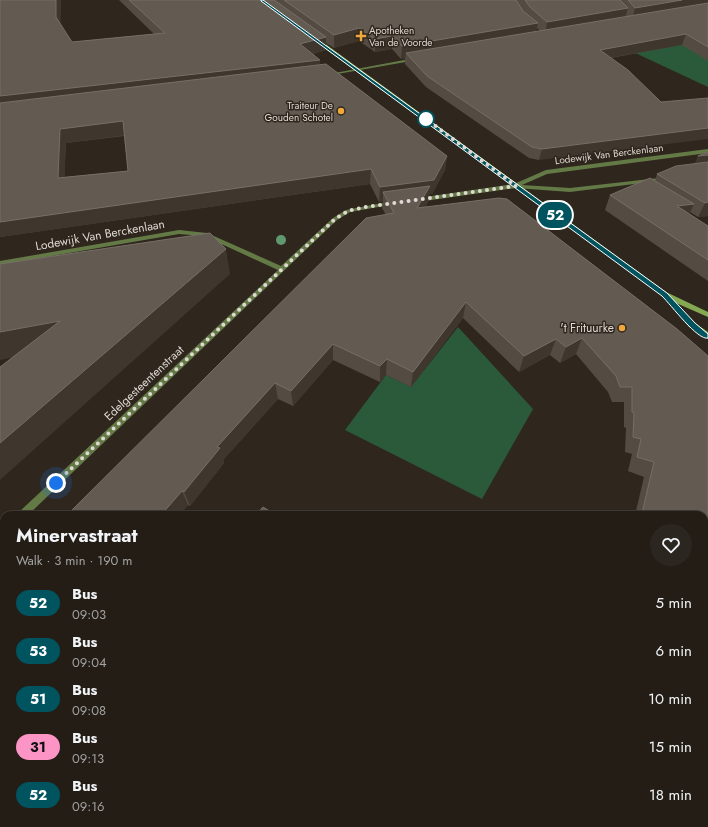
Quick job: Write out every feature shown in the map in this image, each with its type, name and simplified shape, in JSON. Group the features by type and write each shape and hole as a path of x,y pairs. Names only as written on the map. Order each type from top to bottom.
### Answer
{"street":[{"path":"312,37 664,294 708,315"},
{"path":"317,76 420,58"},
{"name":"Lodewijk Van Berckenlaan","path":"516,186 546,172 708,151"},
{"name":"Lodewijk Van Berckenlaan","path":"412,200 516,186 570,190 671,177"},
{"name":"Edelgesteentenstraat","path":"26,511 335,219 348,211 404,202"},
{"name":"Lodewijk Van Berckenlaan","path":"0,263 179,232 205,234 282,269"},
{"path":"664,294 692,325 708,336"}],"green space":[{"path":"708,15 708,87 599,36"},
{"path":"458,327 533,409 482,499 345,430 386,375 411,387"}],"building":[{"path":"0,0 56,0 56,17 72,42 165,33 129,0 274,0 326,37 300,44 320,60 0,96"},
{"path":"284,0 516,0 523,11 538,23 402,46 392,36 375,39 359,28 334,35"},
{"path":"525,0 620,0 628,8 547,22 530,7"},
{"path":"628,0 682,0 635,8"},
{"path":"708,3 708,47 686,34 600,50 628,70 661,102 708,98 708,128 542,149 532,147 427,76 406,53"},
{"path":"326,64 447,156 434,180 380,187 371,169 0,222 0,103","holes":["123,121 128,171 58,178 60,129"]},
{"path":"708,152 708,155 698,156"},
{"path":"708,162 708,202 705,203 657,174 676,166"},
{"path":"650,178 694,204 677,206 708,226 708,260 610,195"},
{"path":"430,186 417,208 499,198 507,199 677,329 707,355 708,511 642,511 654,462 637,457 641,439 633,437 634,413 632,412 632,387 620,387 616,376 582,338 566,347 556,339 524,356 466,302 413,372 387,359 380,366 333,344 291,391 275,383 217,447 220,448 184,492 182,491 164,511 71,511 366,218 394,213 383,192"},
{"path":"210,233 226,249 0,443 0,367 60,321 0,332 0,264"},
{"path":"263,507 270,511 260,511"}],"bus line":[{"name":"52","path":"262,0 664,294 692,325 708,336"}],"place":[{"name":"Apotheken Van de Voorde","path":"361,36"},
{"name":"Traiteur De Gouden Schotel","path":"341,111"},
{"name":"'t Frituurke","path":"622,328"}],"route":[{"path":"56,483 335,219 348,211 365,207 516,186 426,119"}]}
